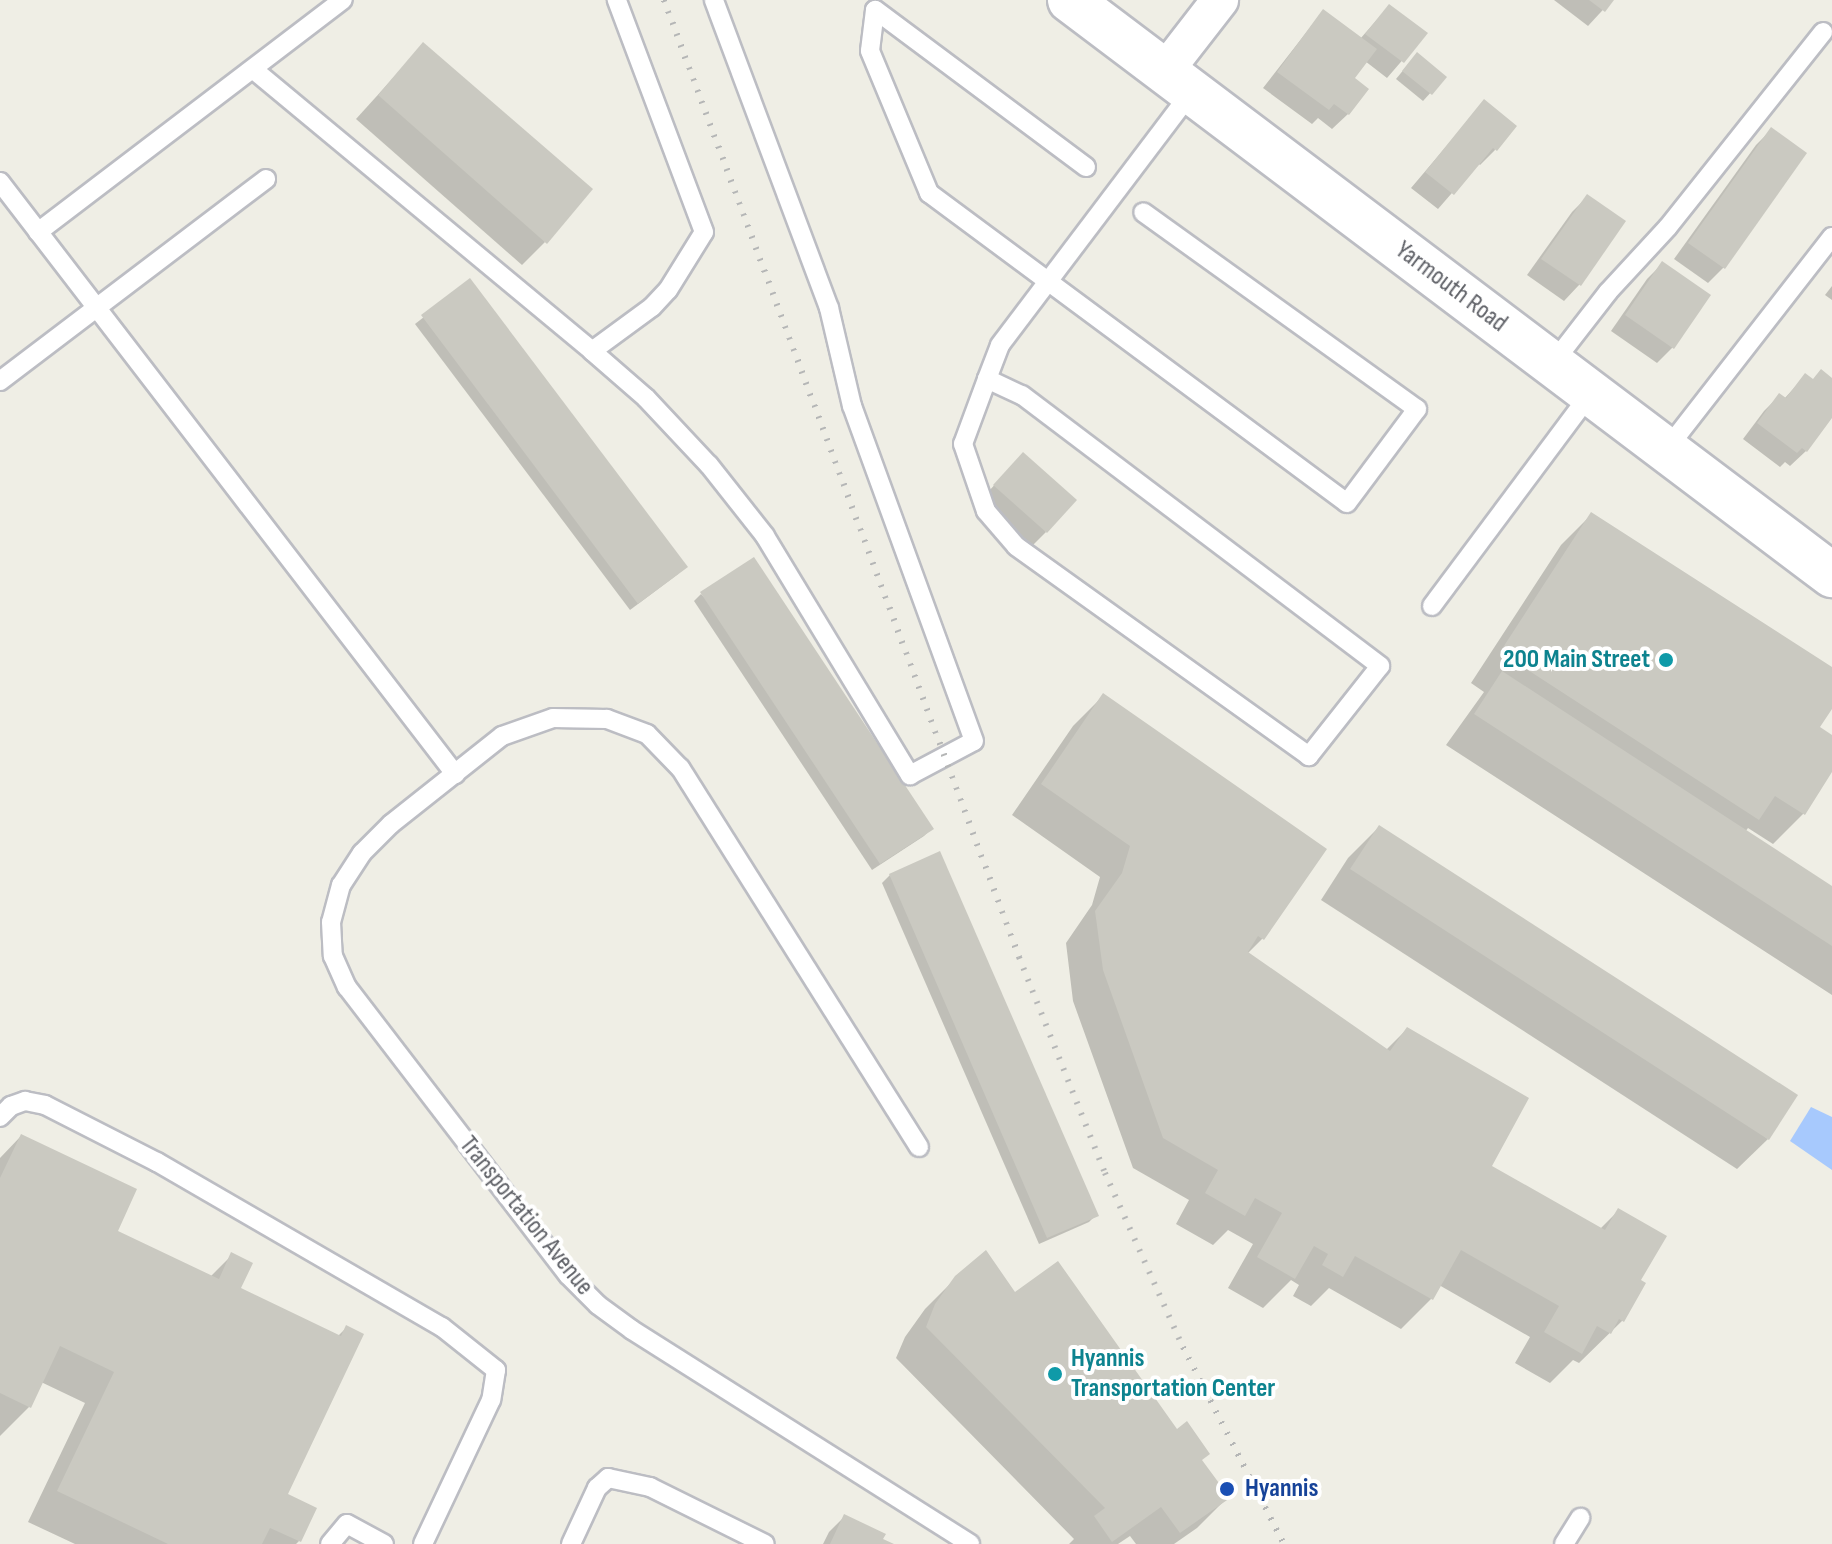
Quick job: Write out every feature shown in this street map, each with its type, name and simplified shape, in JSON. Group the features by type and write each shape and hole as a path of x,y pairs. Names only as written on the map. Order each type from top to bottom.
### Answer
{"main road":[{"name":"Yarmouth Road","path":"1070,0 1832,575"}],"street":[{"path":"1179,81 1220,0"}],"lane":[{"path":"38,232 343,0"},
{"path":"592,351 652,307 668,290 704,232 617,0"},
{"path":"254,70 592,351 677,432 765,536 910,775 974,741 852,406 829,308 714,0"},
{"path":"1086,167 875,10 870,51 929,193 1347,503 1417,409 1143,212"},
{"path":"1553,363 1608,292 1668,227 1823,32"},
{"path":"987,379 1022,395 1380,666 1309,756 1016,546 986,511 963,444 987,379 1000,345 1048,282 1179,81"},
{"path":"0,381 266,179"},
{"path":"0,182 455,774"},
{"path":"1666,450 1832,237"},
{"path":"1432,606 1591,392"},
{"name":"Transportation Avenue","path":"919,1147 680,768 647,734 607,719 553,718 502,736 391,824 362,853 341,885 331,922 333,956 347,987 568,1275 598,1305 632,1330 970,1544"},
{"path":"0,1117 11,1106 25,1101 45,1105 115,1141 442,1327 496,1370 491,1400 423,1544"},
{"path":"571,1544 597,1488 608,1478 650,1487 765,1544"},
{"path":"1564,1544 1580,1518"},
{"path":"330,1544 347,1524 384,1544"}],"water":[{"path":"1811,1107 1832,1117 1832,1170 1790,1141"}],"building":[{"path":"1589,0 1614,0 1605,12"},
{"path":"1389,4 1428,33 1404,63 1365,34"},
{"path":"1323,9 1377,49 1355,78 1369,89 1349,115 1334,104 1329,110 1277,72"},
{"path":"423,42 593,189 547,244 378,95"},
{"path":"1417,52 1447,77 1432,95 1402,71"},
{"path":"1484,99 1517,126 1497,151 1493,148 1454,195 1425,172"},
{"path":"1771,127 1807,153 1725,269 1688,243"},
{"path":"1587,194 1626,221 1581,286 1541,259"},
{"path":"1662,261 1711,295 1674,349 1625,315"},
{"path":"470,278 688,567 638,604 421,315"},
{"path":"1821,369 1832,378 1832,418 1807,452 1802,448 1797,453 1757,423 1779,393 1786,398 1805,373 1813,379"},
{"path":"1023,452 1077,500 1047,533 993,485"},
{"name":"200 Main Street","path":"1591,512 1832,667 1832,709 1820,727 1832,735 1832,772 1805,815 1775,796 1759,820 1500,652"},
{"path":"754,557 934,829 880,864 700,592"},
{"path":"1502,671 1832,886 1832,946 1474,714"},
{"path":"1103,693 1327,849 1264,940 1258,936 1248,952 1390,1051 1407,1027 1529,1098 1492,1166 1605,1230 1618,1208 1667,1236 1641,1280 1646,1283 1624,1322 1619,1319 1611,1334 1597,1326 1582,1354 1544,1332 1559,1306 1461,1250 1433,1300 1355,1256 1343,1277 1322,1265 1328,1254 1314,1246 1295,1279 1257,1257 1282,1213 1255,1198 1245,1216 1205,1193 1218,1170 1163,1138 1103,970 1095,911 1122,873 1130,846 1041,784"},
{"path":"1379,825 1798,1095 1769,1140 1350,869"},
{"path":"940,851 1099,1216 1047,1238 889,874"},
{"path":"21,1134 137,1189 118,1231 219,1279 231,1252 253,1263 241,1288 341,1336 346,1325 364,1334 288,1494 317,1508 301,1542 270,1528 262,1544 168,1544 57,1491 114,1372 60,1346 31,1408 0,1393 0,1178"},
{"name":"Hyannis Transportation Center","path":"986,1250 1015,1292 1058,1261 1177,1429 1187,1421 1210,1454 1202,1460 1230,1498 1180,1533 1161,1507 1112,1542 1094,1516 1105,1508 926,1327 935,1304 955,1276"},
{"path":"844,1514 886,1534 883,1539 894,1544 830,1544"}],"railway":[{"path":"664,0 1019,957 1105,1173 1183,1347 1284,1544"}],"place":[{"name":"200 Main Street","path":"1666,660"},
{"name":"Hyannis Transportation Center","path":"1055,1374"},
{"name":"Hyannis","path":"1227,1489"}]}
